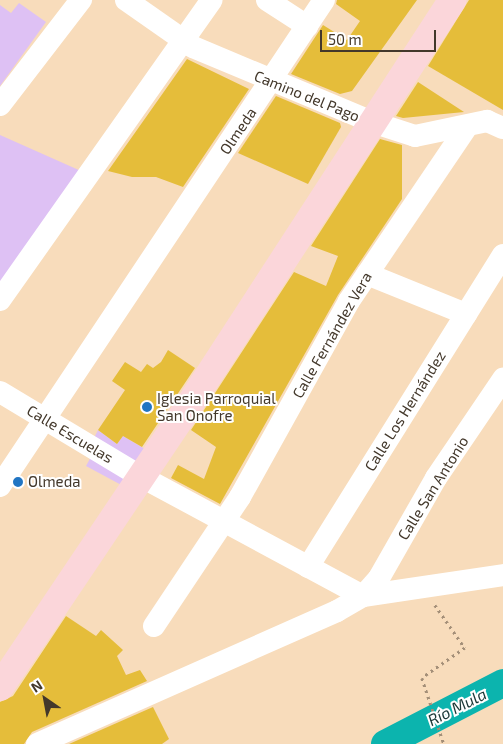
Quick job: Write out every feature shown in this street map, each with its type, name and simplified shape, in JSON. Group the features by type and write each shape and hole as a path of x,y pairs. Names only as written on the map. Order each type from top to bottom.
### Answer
{"main road":[{"path":"4,675 140,476 452,0"}],"street":[{"path":"0,105 81,0"},
{"name":"Camino del Pago","path":"126,0 184,40 271,82 372,122 415,136 487,121 503,128"},
{"path":"0,300 212,0"},
{"path":"267,0 307,26"},
{"name":"Olmeda","path":"0,486 324,0"},
{"name":"Calle Fernández Vera","path":"154,626 224,519 367,274 468,125"},
{"name":"Calle Los Hernández","path":"308,567 503,255"},
{"path":"367,274 466,314"},
{"name":"Calle San Antonio","path":"364,596 379,578 436,478 503,379"},
{"name":"Calle Escuelas","path":"0,392 140,476 224,519 308,567 364,596"},
{"path":"36,744 337,611 364,596 503,575"}],"path":[{"path":"423,587 465,648 422,678 444,744"}],"shaded area":[{"path":"19,3 46,22 0,86 0,5 11,13"},
{"path":"0,135 81,171 0,294"},
{"path":"98,430 117,444 123,436 145,449 125,487 86,466 93,453 92,442"}],"building":[{"path":"337,0 417,0 352,91 340,94 291,74 323,25 347,40 360,21 336,4"},
{"path":"469,0 503,0 503,110 428,66"},
{"path":"187,59 249,89 183,187 156,177 132,177 108,171"},
{"path":"418,82 464,112 403,118 396,116"},
{"path":"276,96 340,123 341,127 308,184 238,153"},
{"path":"380,139 402,145 402,199 338,295 220,504 171,478 178,465 204,479 216,447 191,430 294,272 326,286 338,256 311,246"},
{"name":"Iglesia Parroquial San Onofre","path":"168,350 195,368 142,447 123,436 117,444 98,430 125,390 112,381 125,362 141,372 147,364 153,368 161,362"},
{"path":"66,616 96,636 101,630 123,650 117,656 126,675 140,670 147,681 32,732 24,744 0,744 0,702 13,696"},
{"path":"153,707 169,739 162,744 69,744"}],"waterway":[{"name":"Río Mula","path":"385,744 503,683"}],"place":[{"name":"Iglesia Parroquial San Onofre","path":"147,407"},
{"name":"Olmeda","path":"18,482"}]}
